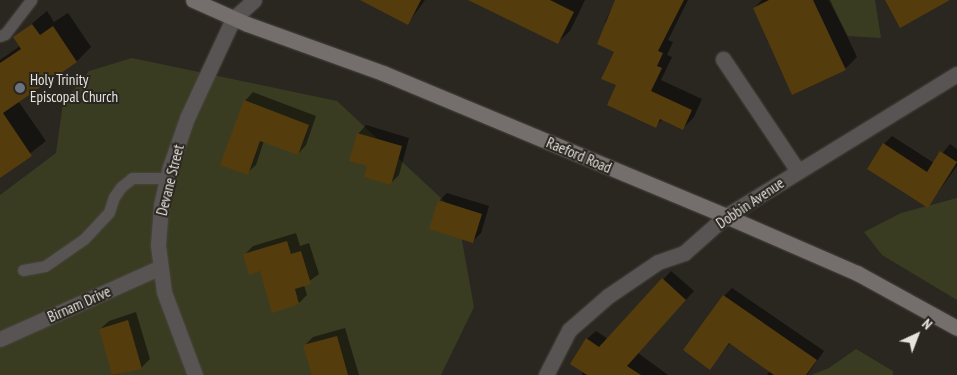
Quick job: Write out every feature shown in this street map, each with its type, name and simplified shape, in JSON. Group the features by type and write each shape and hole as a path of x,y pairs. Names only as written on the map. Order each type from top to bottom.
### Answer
{"main road":[{"name":"Raeford Road","path":"193,0 233,19 383,73 857,272 957,328"}],"street":[{"name":"Devane Street","path":"195,375 164,292 159,268 161,205 187,118 233,19 254,0"},
{"path":"723,59 798,172"},
{"name":"Dobbin Avenue","path":"546,375 560,342 581,318 658,262 684,254 726,216 957,74"},
{"name":"Birnam Drive","path":"0,340 159,268"}],"lane":[{"path":"0,36 5,34 31,0"},
{"path":"23,270 45,266 84,239 109,212 114,197 121,187 132,178 168,178"}],"green space":[{"path":"828,0 875,0 881,38 848,36"},
{"path":"132,58 337,101 457,213 474,307 441,375 0,375 0,195 56,153 63,103 89,71"},
{"path":"957,198 957,300 882,255 864,232 901,213"},
{"path":"856,349 893,371 893,375 811,375 829,368"}],"building":[{"path":"360,0 421,0 408,25"},
{"path":"468,0 550,0 574,12 558,44"},
{"path":"615,0 684,0 658,51 663,53 657,66 662,68 651,91 692,110 683,130 660,119 656,128 607,105 616,85 601,79 614,52 597,44"},
{"path":"769,0 813,0 846,70 792,95 753,8"},
{"path":"885,0 950,0 900,28"},
{"name":"Holy Trinity Episcopal Church","path":"32,24 40,35 53,26 77,62 3,113 32,156 0,178 0,63 21,49 13,37"},
{"path":"244,100 309,125 298,155 260,141 248,175 220,165"},
{"path":"357,133 402,146 391,185 364,177 367,166 349,161"},
{"path":"883,143 927,172 940,151 957,162 928,208 867,169"},
{"path":"438,200 482,214 473,243 429,229"},
{"path":"287,241 291,254 301,251 311,284 295,289 299,304 272,313 260,271 249,275 243,254"},
{"path":"662,278 686,300 627,366 641,375 587,375 570,364 586,338 599,347"},
{"path":"723,295 817,360 806,375 774,375 729,343 710,370 683,350"},
{"path":"128,320 142,369 112,375 99,329"},
{"path":"337,336 348,375 312,375 303,345"}],"place":[{"name":"Holy Trinity Episcopal Church","path":"20,88"}]}
